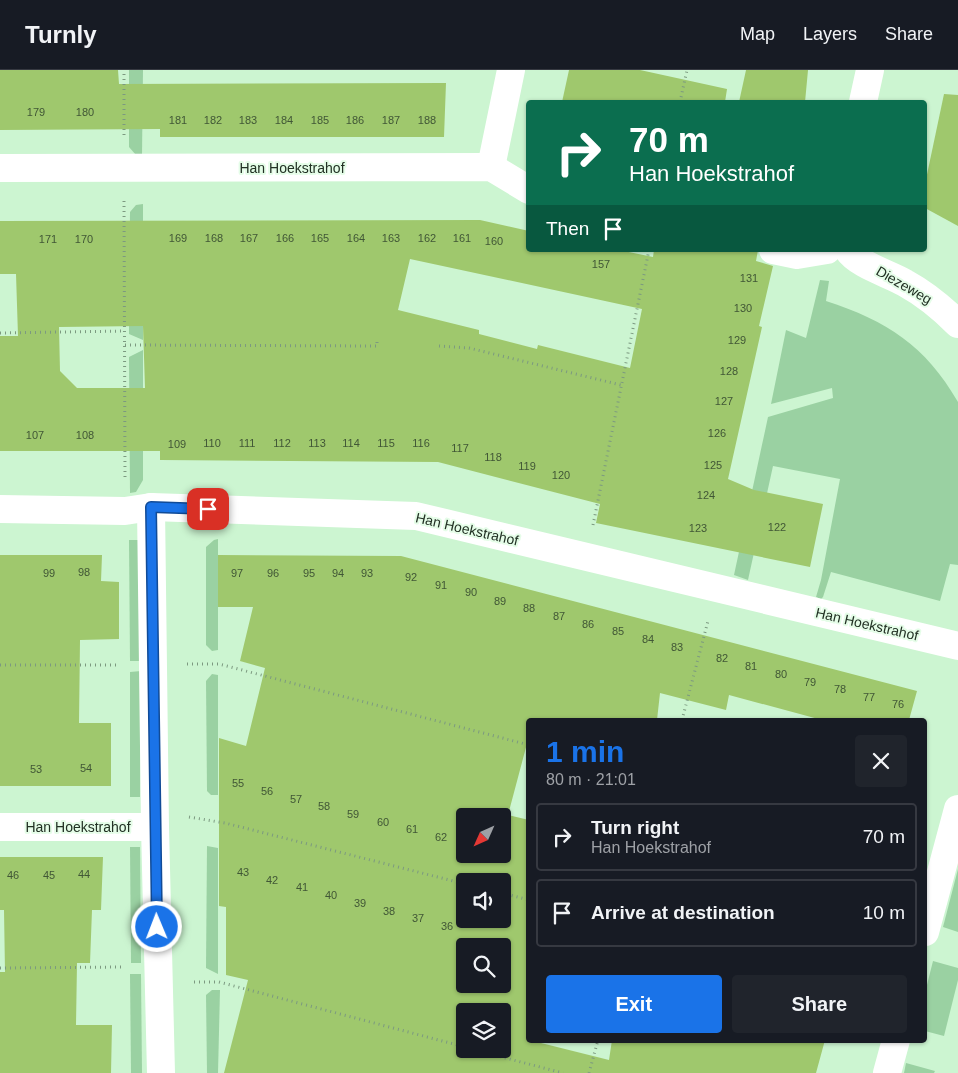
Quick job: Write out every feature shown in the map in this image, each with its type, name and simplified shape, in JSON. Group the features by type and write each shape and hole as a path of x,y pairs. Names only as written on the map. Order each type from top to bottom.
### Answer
{"street":[{"path":"511,70 491,167 526,188"},
{"path":"863,100 870,70"},
{"name":"Han Hoekstrahof","path":"0,168 491,167"},
{"path":"783,252 797,255 815,252"},
{"name":"Diezeweg","path":"850,252 860,260 906,283 930,298 958,324"},
{"name":"Han Hoekstrahof","path":"0,509 138,509 416,516 958,646"},
{"path":"138,509 153,664 161,1073"},
{"path":"927,925 958,809"},
{"name":"Han Hoekstrahof","path":"0,827 155,820"},
{"path":"888,1073 895,1043"}],"path":[{"path":"124,70 125,345 138,509"},
{"path":"680,100 687,70"},
{"path":"587,557 620,385 649,252"},
{"path":"0,333 125,331"},
{"path":"125,345 377,346 377,340"},
{"path":"439,346 469,348 620,385"},
{"path":"683,718 717,588"},
{"path":"0,665 219,664 526,744"},
{"path":"155,820 225,822 456,882"},
{"path":"511,895 526,899"},
{"path":"0,968 158,974 219,982 456,1045"},
{"path":"589,1073 597,1043"},
{"path":"506,1058 563,1073"}],"green space":[{"path":"129,70 143,70 142,155 136,155 129,147"},
{"path":"143,204 143,340 129,334 130,212 136,205"},
{"path":"820,280 829,281 826,301 868,317 886,327 918,350 932,365 958,402 958,565 950,564 940,601 831,572 823,597 821,599 816,597 821,580 840,479 773,466 748,580 734,575 768,417 833,398 832,388 771,404 786,330 806,338"},
{"path":"143,350 143,480 136,492 130,493 129,357"},
{"path":"218,539 218,650 212,651 206,645 206,547"},
{"path":"129,540 140,540 141,661 130,661"},
{"path":"141,671 140,797 130,797 130,672"},
{"path":"212,674 218,675 218,795 211,795 207,791 206,681"},
{"path":"207,846 218,848 218,974 206,968"},
{"path":"130,847 140,847 141,963 131,963"},
{"path":"958,869 958,932 943,927"},
{"path":"933,961 958,968 958,980 944,1036 927,1032 927,985"},
{"path":"130,974 141,974 142,1073 131,1073"},
{"path":"212,990 220,990 218,1073 207,1073 206,995"},
{"path":"906,1063 935,1071 934,1073 904,1073"}],"building":[{"path":"0,70 118,70 119,84 446,83 444,137 160,137 160,129 0,130"},
{"path":"569,70 640,70 727,89 725,100 562,100"},
{"path":"746,70 808,70 805,100 739,100"},
{"path":"944,94 958,95 958,226 927,209 927,175"},
{"path":"480,220 526,230 526,252 629,252 653,257 654,252 758,252 756,261 773,266 759,326 762,327 728,479 754,490 823,504 810,567 596,523 600,504 438,462 160,460 160,451 0,451 0,336 18,336 16,274 0,274 0,221","holes":["410,259 642,309 630,368 538,345 537,349 479,334 479,330 398,310","143,326 145,388 77,388 60,371 59,327"]},
{"path":"0,555 102,555 101,581 119,582 119,639 80,640 79,723 111,723 111,786 0,786"},
{"path":"218,555 401,556 917,691 910,718 815,718 729,695 726,710 660,693 657,718 526,718 526,747 510,808 456,808 456,863 511,863 511,816 526,819 526,1043 541,1043 609,1060 612,1043 824,1043 816,1073 224,1073 248,980 226,975 226,907 219,906 219,738 246,746 265,668 240,661 253,607 218,607"},
{"path":"0,857 103,857 101,910 92,910 90,963 77,963 76,1025 112,1025 111,1073 0,1073 0,972 5,972 4,910 0,910"}],"route":[{"path":"157,927 151,507 208,509"}]}
